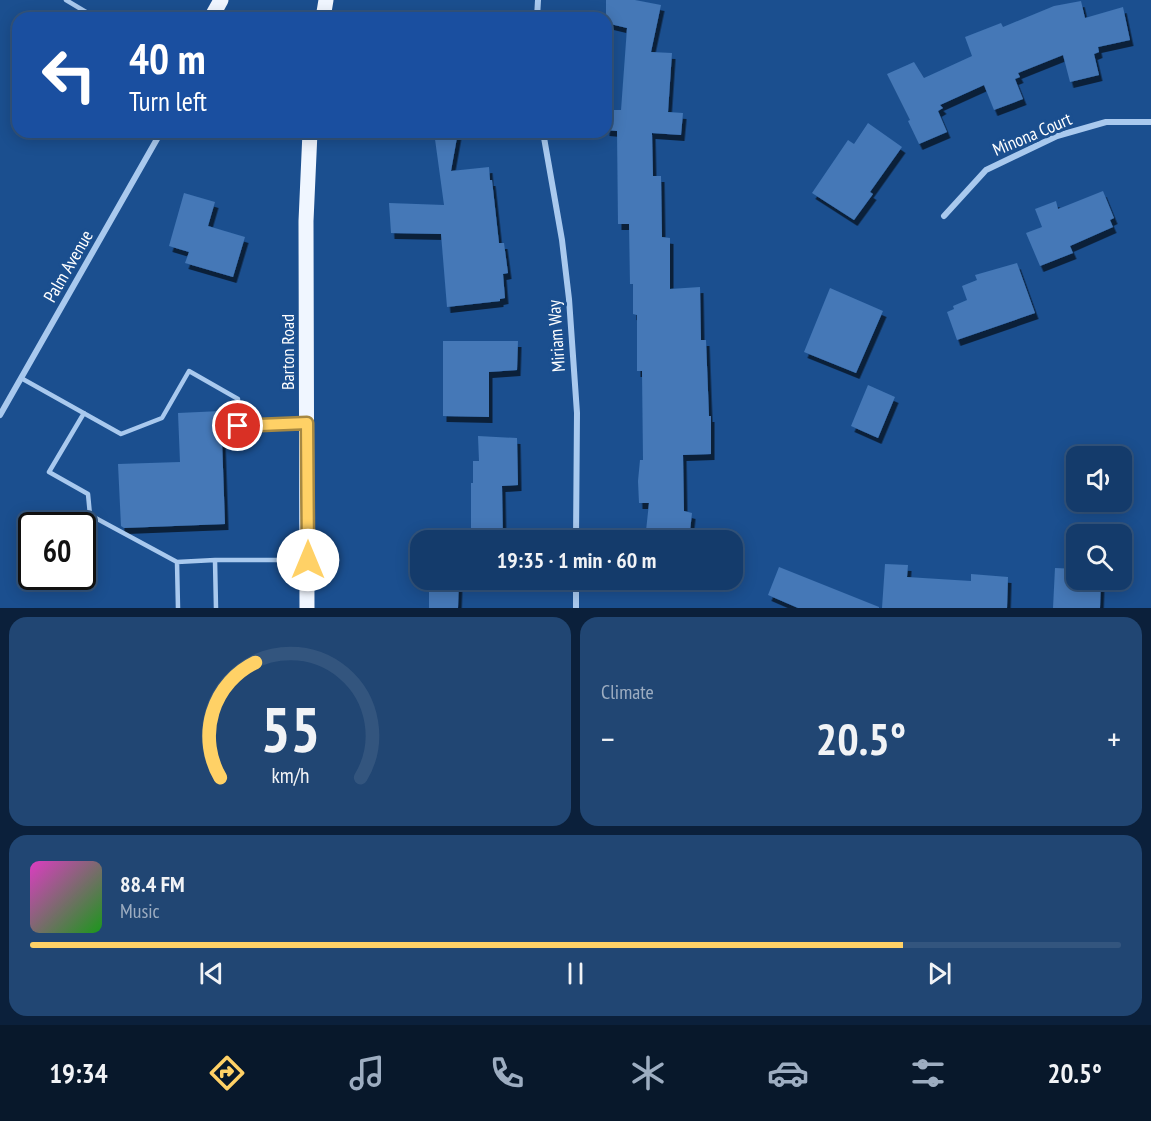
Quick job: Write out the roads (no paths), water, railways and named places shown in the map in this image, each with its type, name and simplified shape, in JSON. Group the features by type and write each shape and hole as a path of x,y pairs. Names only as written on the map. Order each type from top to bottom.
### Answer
{"main road":[{"name":"Barton Road","path":"308,608 306,221 310,138"}],"street":[{"name":"Minona Court","path":"944,216 986,170 1056,136 1106,122 1151,122"},
{"name":"Palm Avenue","path":"0,415 158,138"},
{"name":"Miriam Way","path":"544,138 562,240 569,299 577,412 576,530"},
{"path":"576,590 576,608"}],"lane":[{"path":"66,0 86,12"},
{"path":"21,378 121,434 162,418 189,371 238,399 238,426 307,423"},
{"path":"84,413 49,472 88,494 90,515 177,562 308,560"},
{"path":"214,560 216,608"},
{"path":"177,562 178,608"}]}
